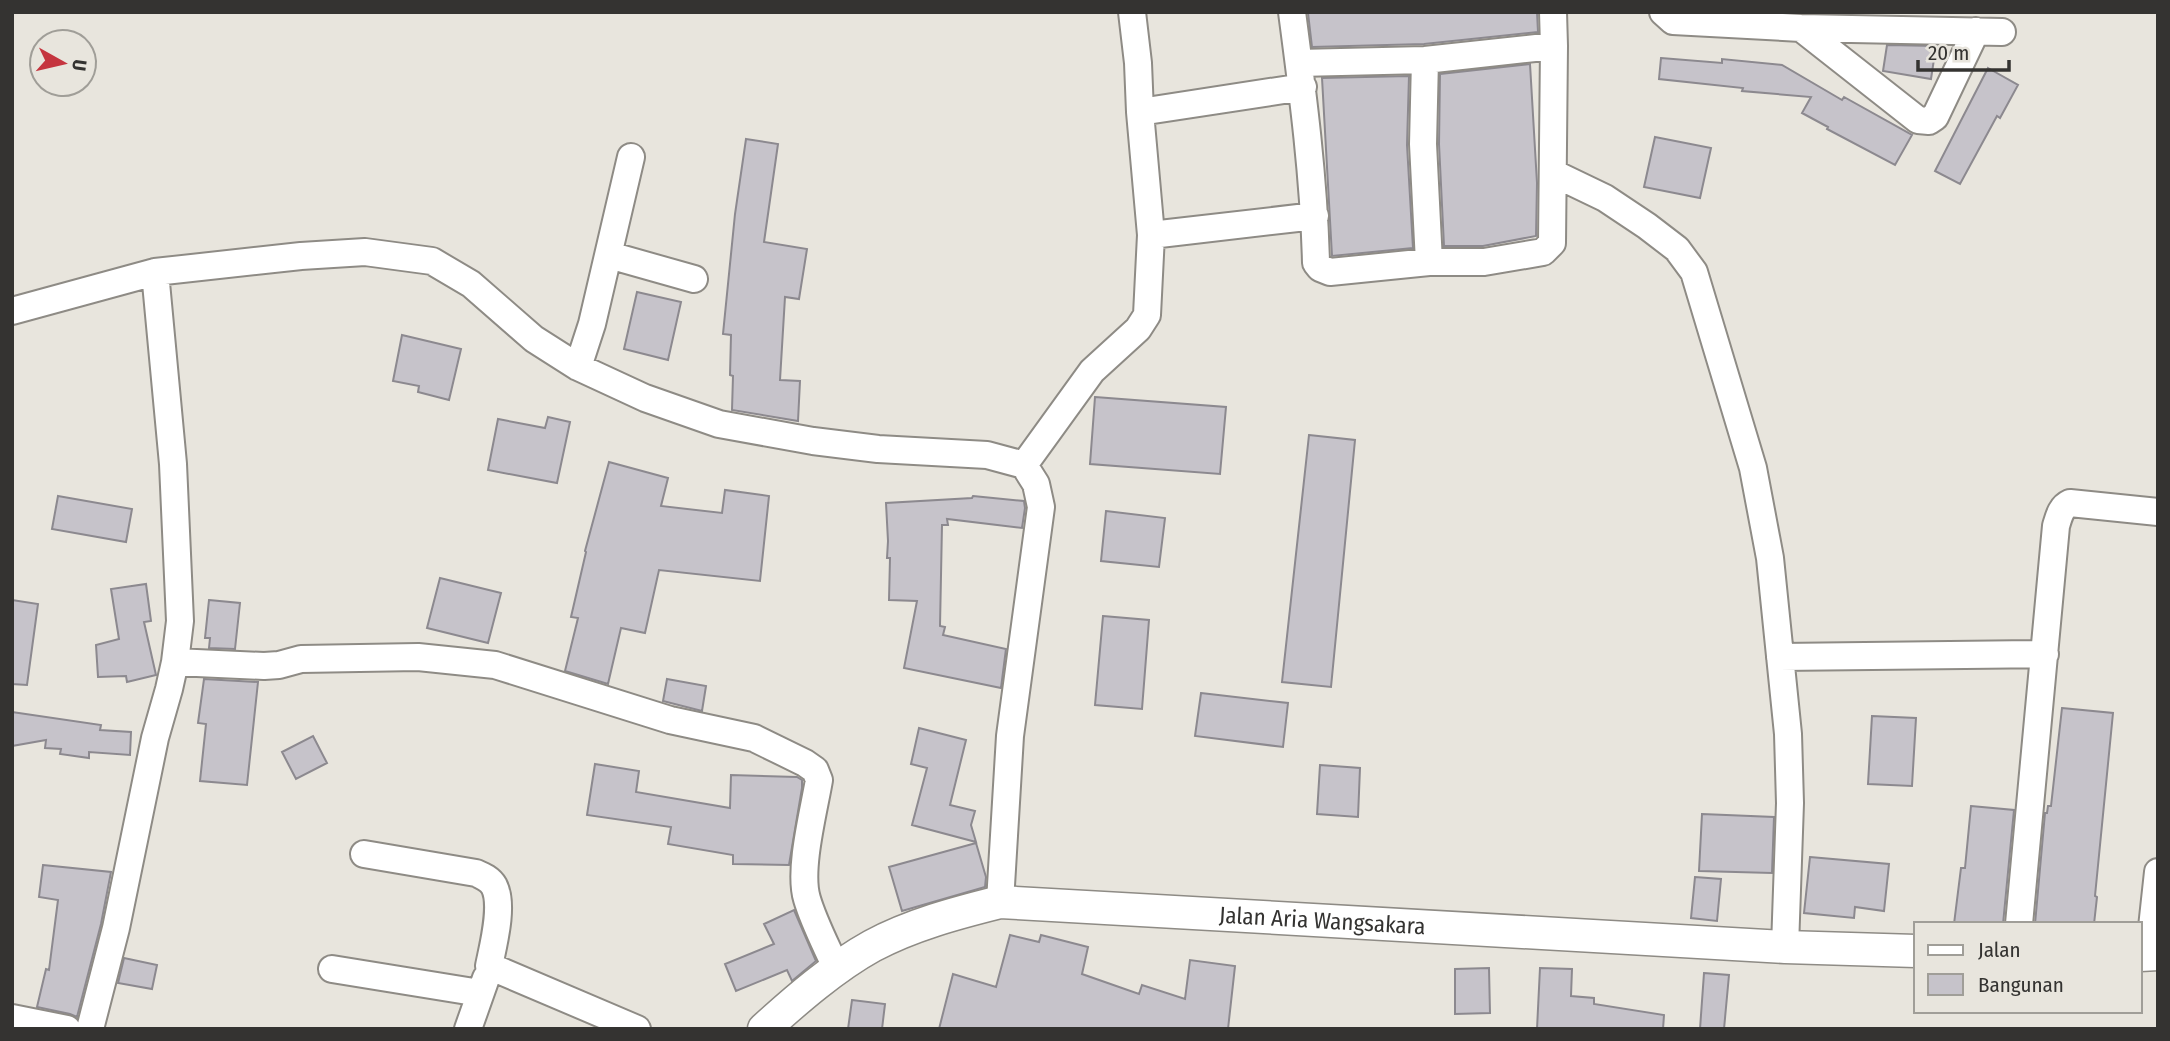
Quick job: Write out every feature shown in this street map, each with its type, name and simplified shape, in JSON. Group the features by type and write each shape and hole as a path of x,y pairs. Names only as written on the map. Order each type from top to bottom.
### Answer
{"street":[{"path":"1024,465 1093,371 1147,316 1151,234 1132,12"},
{"path":"1292,12 1315,216 1316,263 1330,272 1429,262 1484,262 1543,253 1552,243 1553,12"},
{"path":"1663,12 1673,21 1801,29 2002,32"},
{"path":"1801,29 1918,120 1928,121 1935,117 1976,31"},
{"path":"1140,112 1301,75 1554,46"},
{"path":"1425,60 1423,144 1429,262"},
{"path":"578,367 592,324 631,157"},
{"path":"1553,173 1605,198 1647,226 1677,249 1693,272 1754,468 1770,558 1788,734 1790,803 1785,947"},
{"path":"1151,234 1315,216"},
{"path":"12,311 155,272 365,252 432,261 471,284 534,339 578,367 645,398 719,424 813,441 878,449 987,455 1024,465 1036,484 1041,507 1010,736 1000,902"},
{"path":"608,255 694,279"},
{"path":"90,1029 116,928 155,738 175,662 180,621 173,464 155,272"},
{"path":"2019,922 2056,526 2064,505 2070,503 2158,512"},
{"path":"1780,656 2045,654"},
{"path":"175,662 279,666 301,659 418,657 495,665 670,720 768,743 805,763 814,770 819,780 805,868 806,897 837,970"},
{"path":"363,854 486,877 494,886 498,899 489,966 467,1029"},
{"path":"2149,955 2158,872"},
{"name":"Jalan Aria Wangsakara","path":"764,1029 792,1003 871,947 948,915 1000,902 1785,947 1914,951"},
{"path":"489,966 637,1029"},
{"path":"332,969 480,993"},
{"path":"12,1018 67,1029"}],"building":[{"path":"1537,12 1538,32 1424,44 1312,47 1308,13"},
{"path":"1887,45 1936,46 1931,79 1883,71"},
{"path":"1661,58 1722,63 1722,59 1782,65 1842,100 1844,97 1912,135 1895,165 1802,113 1811,97 1742,91 1743,88 1659,79"},
{"path":"1530,64 1537,183 1536,236 1483,246 1444,246 1439,144 1440,74"},
{"path":"1988,68 2018,85 2000,118 1997,116 1960,184 1935,171"},
{"path":"1409,76 1407,145 1413,248 1332,256 1322,78"},
{"path":"1655,137 1711,148 1700,198 1644,187"},
{"path":"746,139 778,144 764,242 807,249 799,299 785,297 780,380 800,381 798,421 732,410 731,335 723,334 735,214"},
{"path":"637,292 681,302 668,360 624,349"},
{"path":"402,335 461,349 449,400 418,392 419,386 393,381"},
{"path":"1095,397 1226,407 1220,474 1090,464"},
{"path":"548,417 570,422 557,483 488,470 498,419 545,428"},
{"path":"1309,435 1355,440 1331,687 1282,682"},
{"path":"609,462 668,478 661,506 722,513 725,490 769,496 760,581 659,570 645,633 621,628 608,684 565,671 578,618 571,617 585,551"},
{"path":"58,496 132,509 126,542 52,529"},
{"path":"973,496 1024,501 1022,528 947,519 948,525 942,525 940,626 945,627 943,635 1006,649 1001,688 904,668 917,601 889,600 890,558 887,558 886,503"},
{"path":"1106,511 1165,518 1159,567 1101,561"},
{"path":"440,578 501,593 488,643 427,628"},
{"path":"146,584 151,621 144,622 156,675 127,682 126,676 98,677 96,645 119,639 111,589"},
{"path":"12,600 38,604 27,685 12,684"},
{"path":"209,600 240,603 235,649 209,648 210,638 205,638"},
{"path":"1103,616 1149,620 1142,709 1095,705"},
{"path":"204,679 258,682 247,785 200,781 206,724 198,723"},
{"path":"667,679 706,686 702,711 663,701"},
{"path":"1201,693 1288,703 1283,747 1195,736"},
{"path":"2062,708 2113,713 2094,922 2035,922 2045,813 2048,806 2051,806"},
{"path":"12,712 101,725 100,730 131,732 130,755 89,752 89,758 60,754 61,749 45,748 46,740 12,746"},
{"path":"1872,716 1916,718 1912,786 1868,784"},
{"path":"919,728 966,740 950,805 975,811 971,825 976,842 912,825 927,768 911,764"},
{"path":"313,736 327,763 296,779 282,752"},
{"path":"595,764 639,771 636,792 730,808 731,775 797,777 802,780 802,788 789,865 733,864 733,855 668,844 671,827 587,815"},
{"path":"1320,765 1360,768 1358,817 1317,814"},
{"path":"1971,806 2014,810 2003,922 1954,922 1961,868 1965,868"},
{"path":"1702,814 1774,817 1772,873 1699,871"},
{"path":"976,843 986,877 985,887 902,911 889,867"},
{"path":"1810,857 1889,864 1884,911 1855,907 1854,918 1804,913"},
{"path":"43,865 111,872 101,924 77,1017 37,1007 46,969 49,970 58,900 39,897"},
{"path":"1695,877 1721,879 1717,921 1691,918"},
{"path":"794,910 816,961 792,981 787,970 736,991 725,964 774,944 764,924"},
{"path":"1010,935 1039,942 1041,935 1088,947 1082,974 1139,994 1142,985 1185,999 1190,960 1235,966 1228,1029 939,1029 953,974 996,987"},
{"path":"124,958 157,965 152,989 118,983"},
{"path":"1489,968 1490,1013 1455,1014 1455,969"},
{"path":"1540,968 1572,969 1571,996 1594,998 1594,1004 1664,1015 1663,1029 1537,1029"},
{"path":"1704,973 1729,975 1724,1029 1700,1029"},
{"path":"852,1000 885,1004 882,1029 848,1029"}]}
